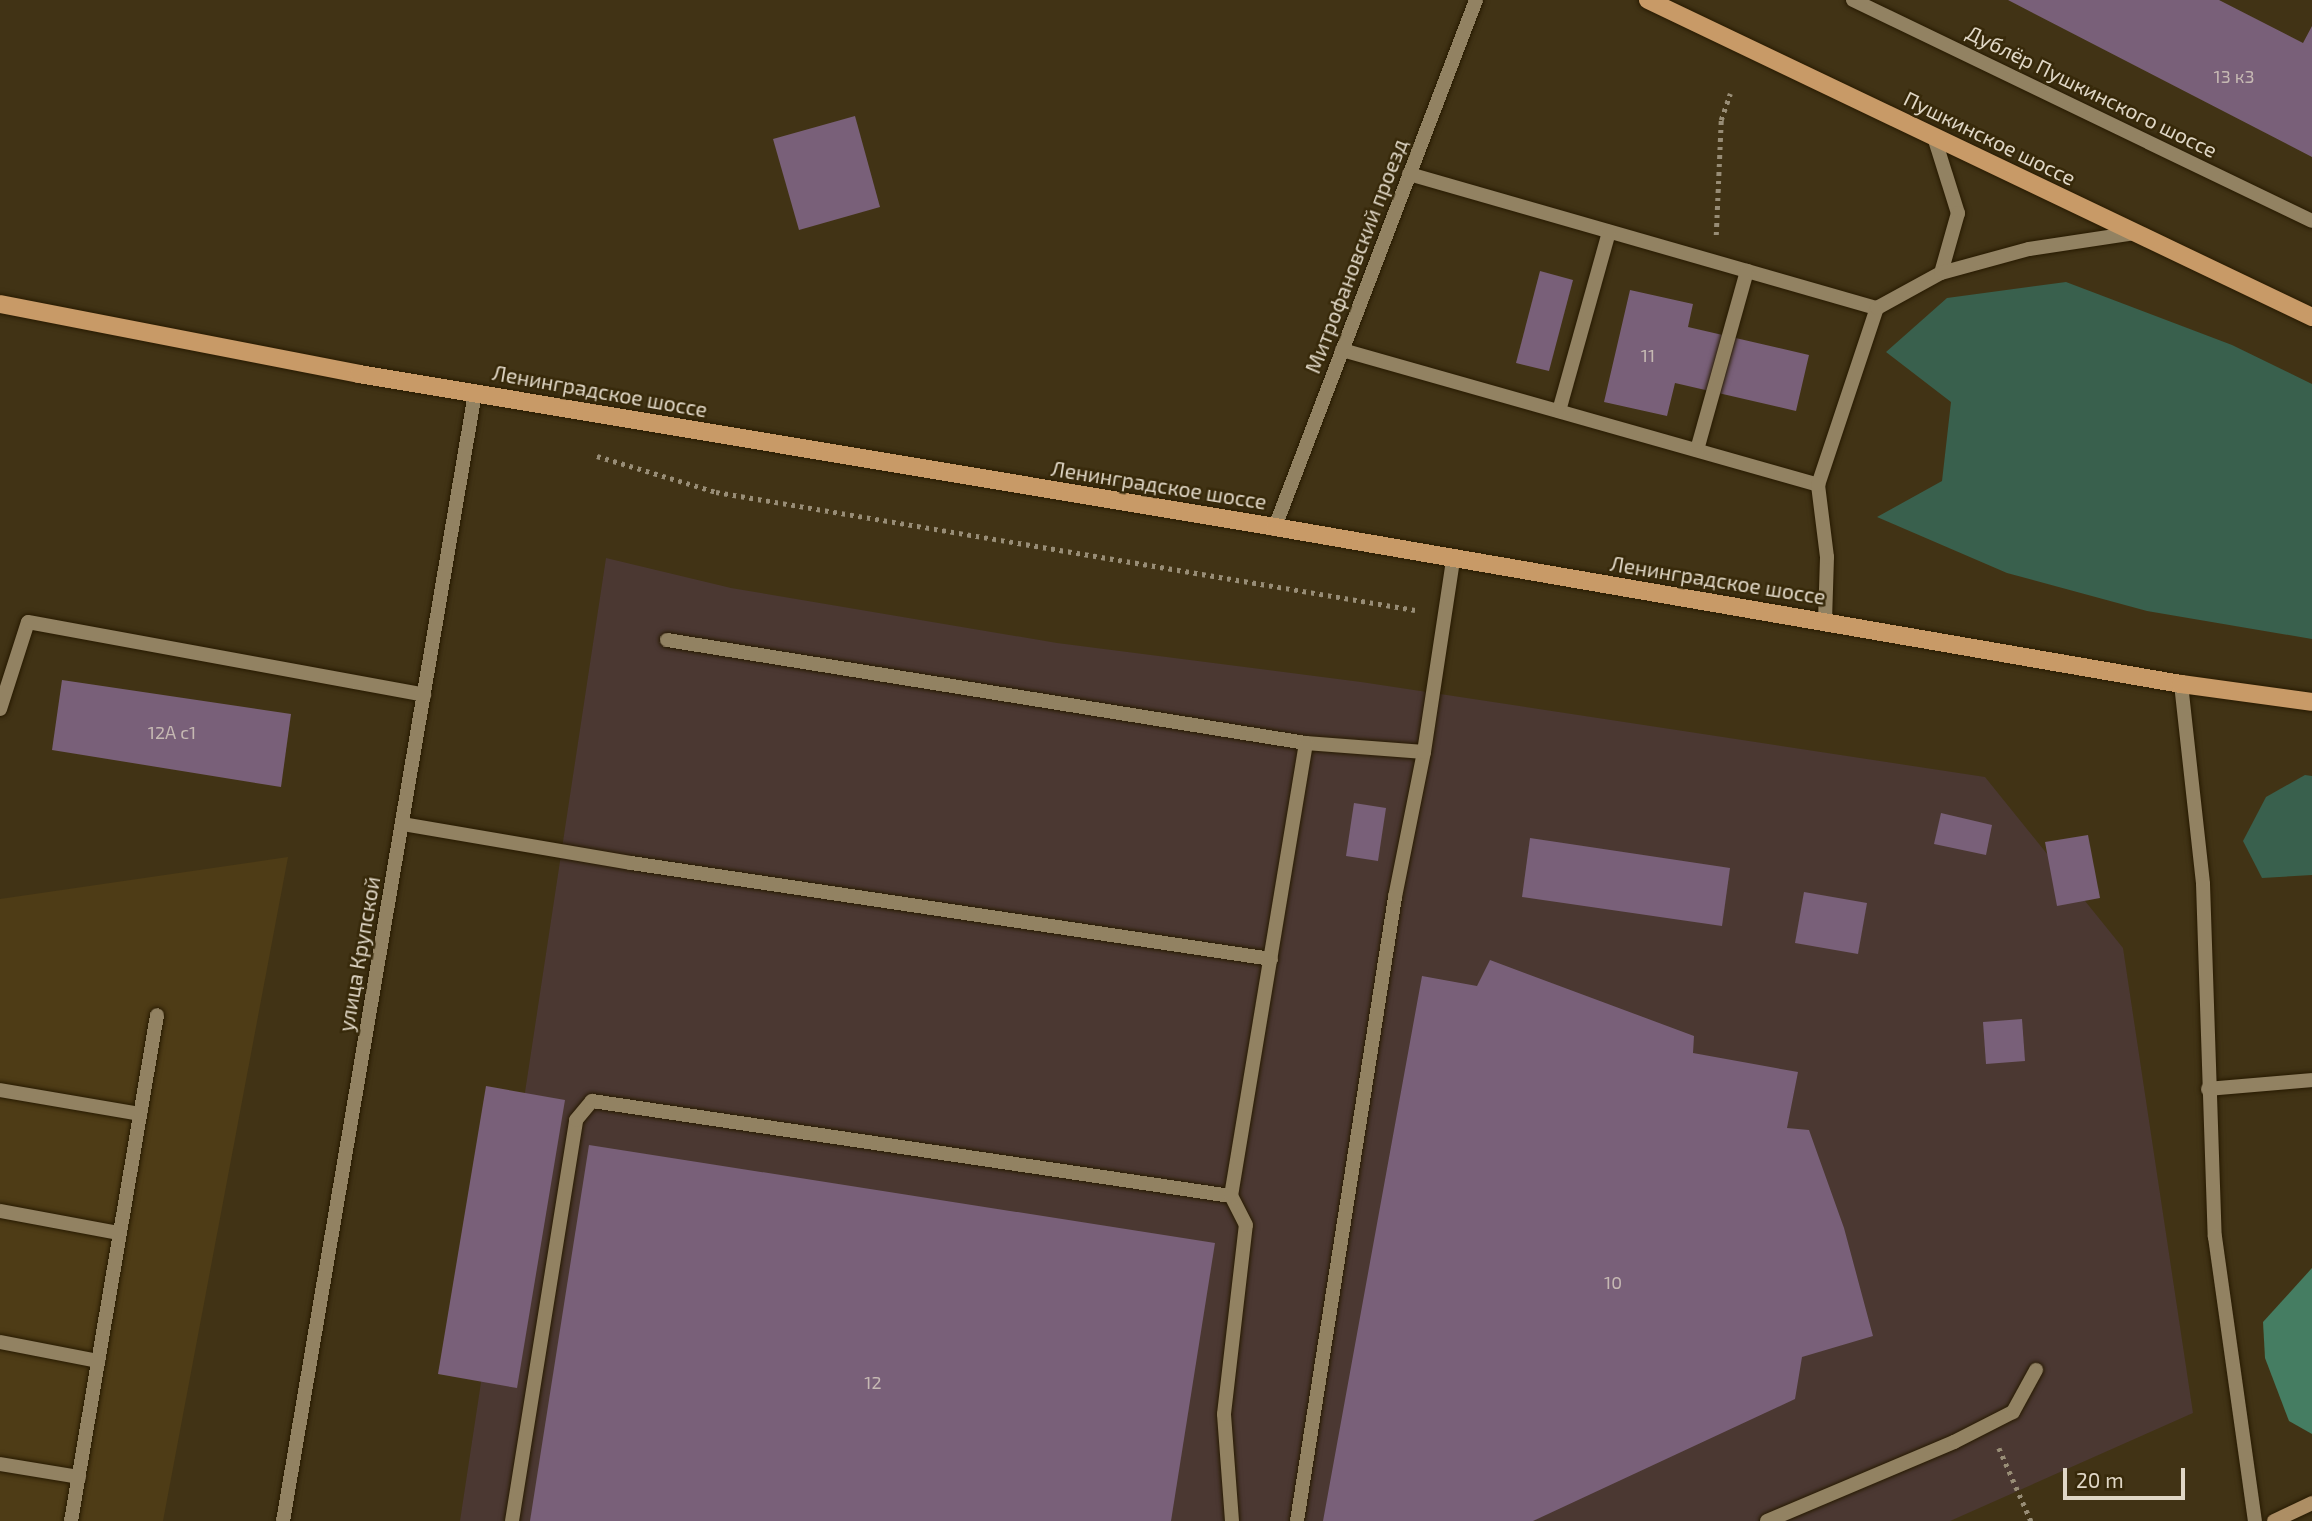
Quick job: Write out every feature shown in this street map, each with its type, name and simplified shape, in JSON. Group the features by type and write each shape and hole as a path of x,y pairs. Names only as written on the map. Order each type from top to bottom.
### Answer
{"main road":[{"name":"Пушкинское шоссе","path":"1648,0 2312,317"},
{"name":"Ленинградское шоссе","path":"0,304 359,374 1275,527 1453,560 1825,621 2181,684 2312,702"},
{"path":"2274,1521 2312,1503"}],"street":[{"name":"Митрофановский проезд","path":"1275,527 1476,0"},
{"name":"Дублёр Пушкинского шоссе","path":"1853,0 2312,221"},
{"path":"1934,136 1958,213 1941,273"},
{"path":"1409,174 1877,308"},
{"path":"1559,411 1609,232"},
{"path":"1825,621 1827,557 1818,485 1877,308 1941,273 2029,249 2135,233"},
{"path":"1697,450 1747,271"},
{"path":"1342,350 1818,485"},
{"name":"улица Крупской","path":"283,1521 475,393"},
{"path":"1297,1521 1395,897 1424,752 1453,560"},
{"path":"0,709 28,622 424,695"},
{"path":"667,640 1306,743 1424,752"},
{"path":"2181,684 2203,884 2215,1237 2255,1521"},
{"path":"1232,1521 1224,1414 1246,1225 1231,1196 1306,743"},
{"path":"403,824 631,863 1271,959"},
{"path":"71,1521 157,1015"},
{"path":"2208,1089 2312,1080"},
{"path":"0,1090 140,1114"},
{"path":"512,1521 576,1120 592,1101 1231,1196"},
{"path":"0,1211 119,1233"},
{"path":"0,1342 98,1361"},
{"path":"1767,1521 2013,1412 2036,1370"},
{"path":"0,1464 79,1477"}],"path":[{"path":"1716,241 1721,120 1730,94"},
{"path":"597,456 716,492 1415,610"},
{"path":"1988,1425 2031,1521"}],"shaded area":[{"path":"606,558 731,588 1057,643 1361,682 1985,777 2123,948 2193,1413 1950,1521 460,1521"},
{"path":"288,857 163,1521 0,1521 0,899"}],"green space":[{"path":"2066,282 2232,345 2312,384 2312,639 2147,611 2007,573 1877,517 1942,481 1951,402 1886,352 1947,298"},
{"path":"2305,775 2312,776 2312,875 2262,878 2243,841 2266,797"},
{"path":"2312,1268 2312,1434 2289,1421 2265,1358 2263,1322"}],"building":[{"path":"2008,0 2219,0 2303,43 2312,26 2312,157"},
{"path":"855,116 880,207 799,230 773,139"},
{"path":"1540,271 1573,280 1549,371 1516,363"},
{"path":"1630,290 1693,304 1688,327 1809,355 1796,411 1675,383 1667,416 1604,402"},
{"path":"62,680 291,714 281,787 52,750"},
{"path":"1354,803 1386,808 1378,861 1346,856"},
{"path":"1941,813 1992,825 1986,855 1934,844"},
{"path":"2088,835 2100,898 2057,906 2045,842"},
{"path":"1530,838 1730,868 1722,926 1522,897"},
{"path":"1804,892 1867,903 1858,954 1795,943"},
{"path":"1490,960 1694,1036 1693,1053 1798,1072 1787,1128 1809,1130 1844,1228 1873,1336 1802,1357 1795,1399 1533,1521 1323,1521 1422,976 1477,986"},
{"path":"2022,1019 2025,1061 1986,1064 1983,1022"},
{"path":"486,1086 565,1100 517,1388 438,1374"},
{"path":"589,1145 1215,1243 1171,1521 530,1521"}]}
